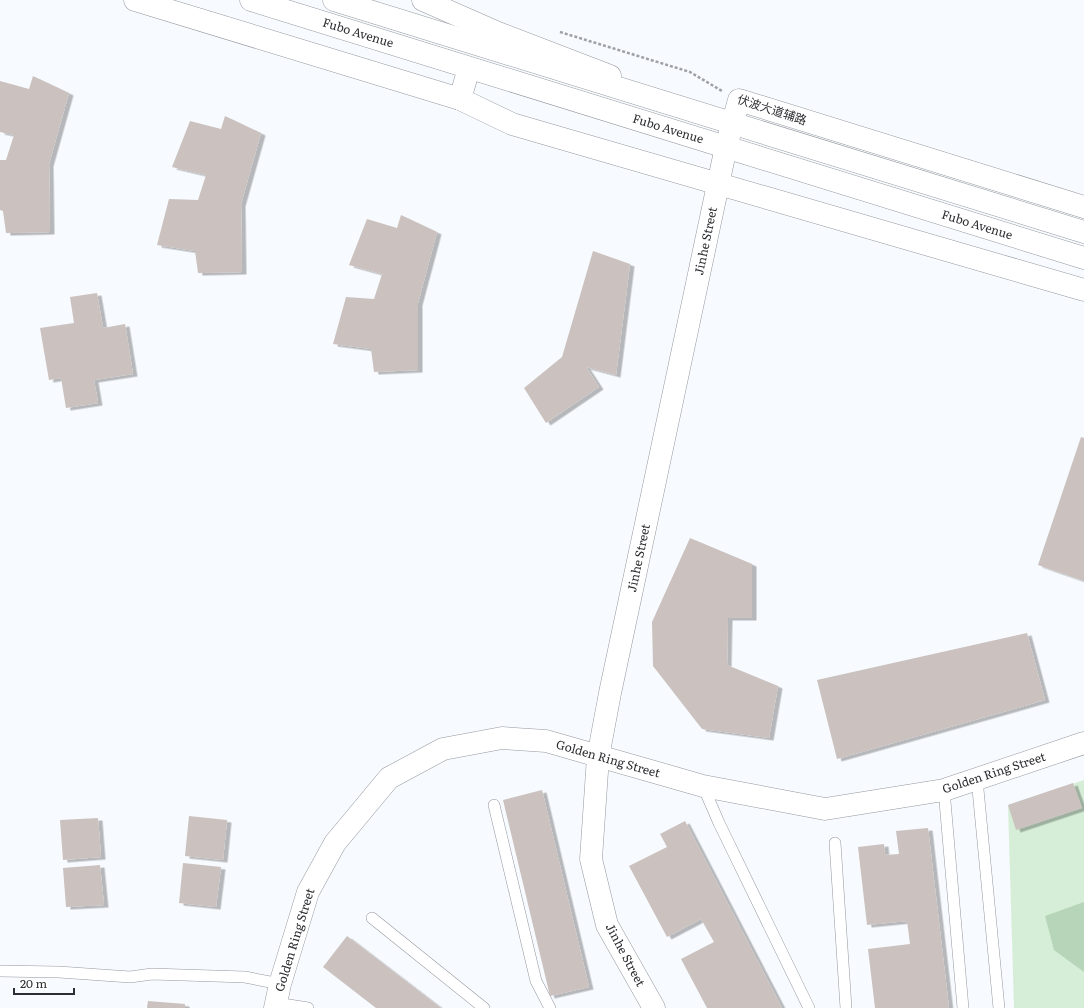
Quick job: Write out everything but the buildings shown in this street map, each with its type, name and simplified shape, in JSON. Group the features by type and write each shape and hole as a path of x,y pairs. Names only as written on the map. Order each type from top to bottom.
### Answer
{"street":[{"path":"134,0 460,99 512,124 1084,290"},
{"name":"Fubo Avenue","path":"251,0 1084,258"},
{"name":"Fubo Avenue","path":"334,0 1084,232"},
{"path":"423,0 498,33 733,123"},
{"path":"460,99 469,68"},
{"name":"Jinhe Street","path":"654,1008 607,925 591,859 598,757 718,184 726,147 739,100"},
{"name":"伏波大道辅路","path":"739,100 1084,207"},
{"name":"Golden Ring Street","path":"277,998 308,892 335,843 389,778 443,749 502,738 546,741 703,786 825,809 944,790 1084,743"}],"lane":[{"path":"977,779 998,1008"},
{"path":"703,786 719,823 809,1008"},
{"path":"944,790 963,1008"},
{"path":"494,805 536,981 550,1008"},
{"path":"835,843 846,1008"},
{"path":"372,918 484,1008"},
{"path":"0,971 59,972 130,977 152,974 245,977 277,998 308,1008"}],"path":[{"name":"伏波大道辅路","path":"555,31 690,72 739,100"}],"green space":[{"path":"1084,780 1084,1008 1014,1008 1008,805"},
{"path":"1084,902 1084,972 1054,950 1045,916"}]}
